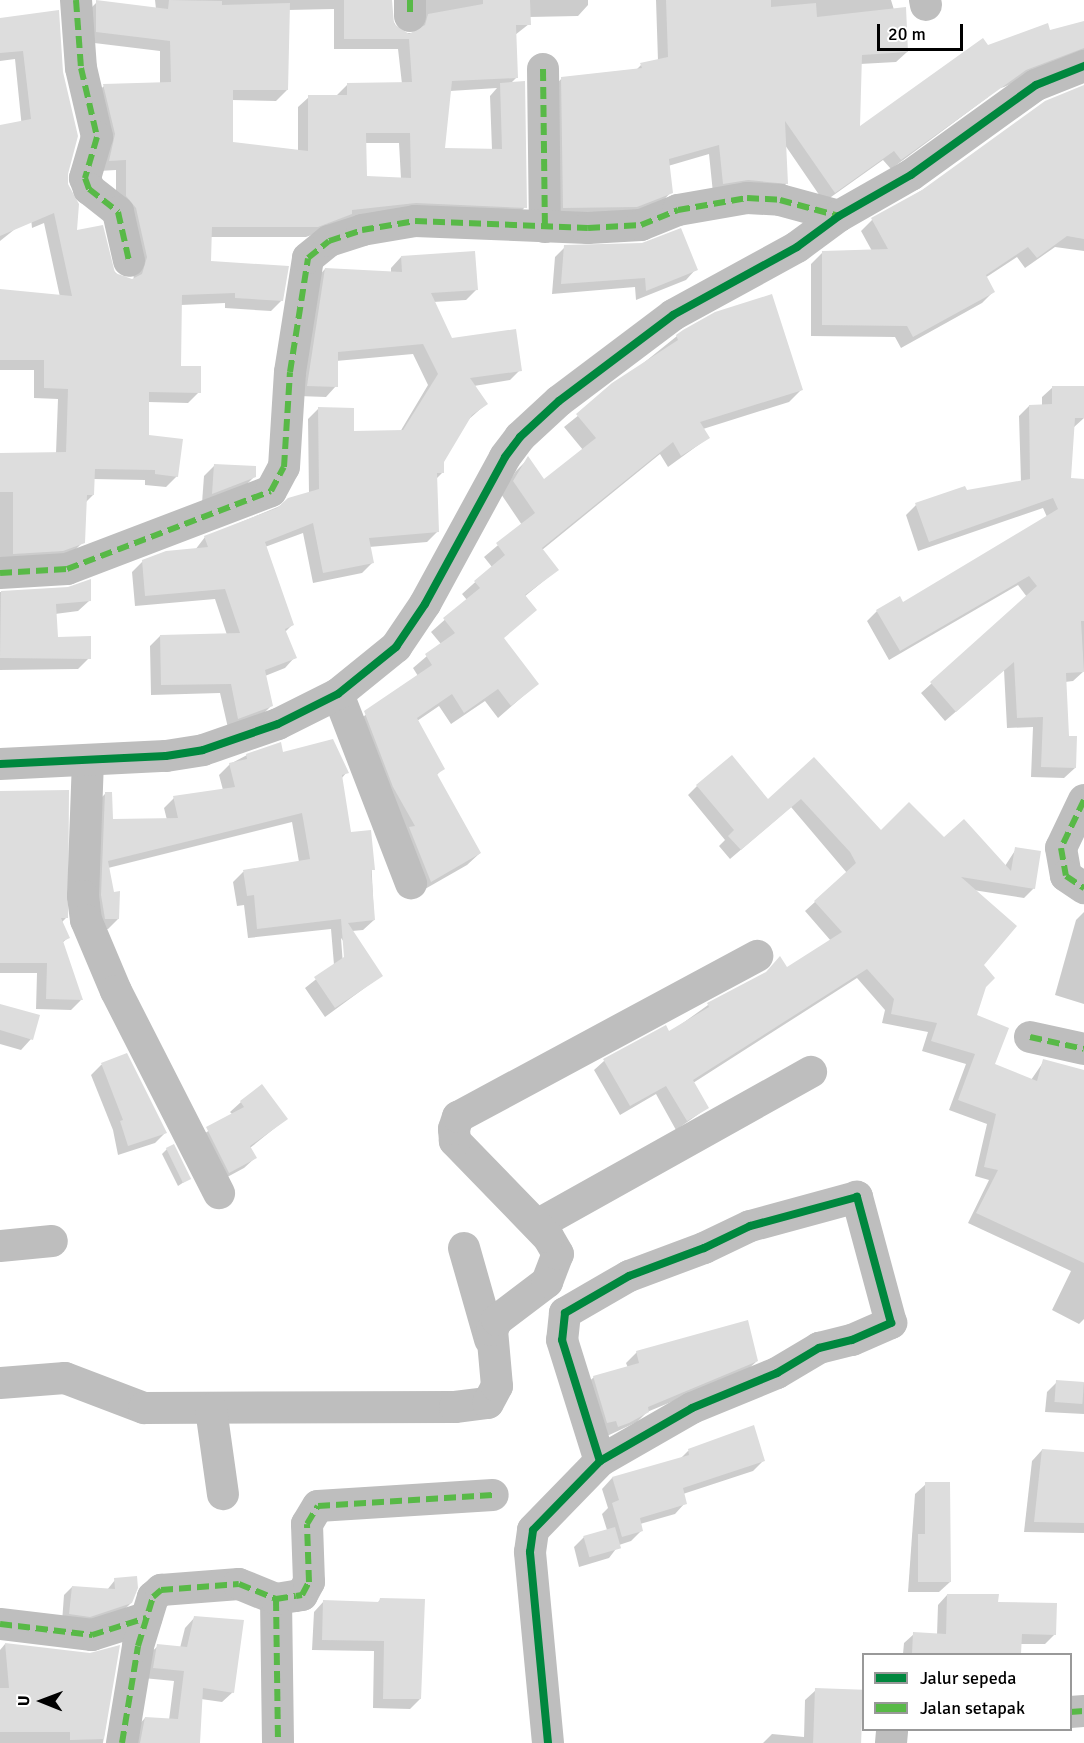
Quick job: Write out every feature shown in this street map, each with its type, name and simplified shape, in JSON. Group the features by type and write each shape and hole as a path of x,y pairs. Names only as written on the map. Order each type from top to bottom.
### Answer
{"street":[{"path":"76,0 81,68 97,136 85,178 89,189 118,212 129,261"},
{"path":"0,765 166,756 203,750 278,724 338,694 378,664 413,624 492,477 537,419 673,315 797,247 839,216 959,143 1036,85 1084,66"},
{"path":"543,69 545,226"},
{"path":"0,573 67,569 97,560 271,491 284,467 290,372 308,258 321,245 362,230 415,221 545,226 641,225 678,210 747,198 780,200 839,216"},
{"path":"338,694 411,883"},
{"path":"88,760 83,896 86,920 116,991 219,1193"},
{"path":"1084,800 1061,848 1066,876 1084,888"},
{"path":"490,1339 497,1320 541,1288 557,1264 555,1245 455,1141 454,1129 458,1117 757,956"},
{"path":"1030,1037 1084,1049"},
{"path":"537,1225 812,1072"},
{"path":"548,1743 530,1552 533,1530 600,1461 692,1408 777,1373 819,1348 852,1340 891,1323 857,1197 750,1226 704,1248 629,1276 566,1313 562,1340 600,1461"},
{"path":"0,1246 52,1241"},
{"path":"0,1383 65,1378 144,1408 477,1406 494,1398 497,1386 490,1339 464,1248"},
{"path":"211,1409 223,1494"},
{"path":"122,1743 130,1686 146,1618 153,1597 161,1590 239,1584 276,1599 302,1595 306,1589 310,1572 307,1524 318,1506 494,1495"},
{"path":"276,1599 278,1743"},
{"path":"0,1624 92,1635 146,1618"}],"building":[{"path":"96,0 168,9 169,0 222,1 222,5 290,3 288,90 233,90 233,142 308,151 308,95 347,95 347,83 412,82 409,39 344,39 344,0 392,0 394,24 409,34 425,25 428,14 483,4 483,0 530,0 531,25 516,25 518,78 452,81 445,148 502,149 500,83 525,81 527,208 416,203 352,210 352,214 318,227 212,227 211,261 289,266 283,301 235,298 235,293 182,295 181,366 201,366 201,393 149,392 149,435 183,439 178,477 155,474 155,470 95,469 94,495 87,495 85,543 63,551 13,554 13,492 0,492 0,453 66,452 68,389 44,388 44,360 0,360 0,289 72,296 54,213 0,236 0,125 31,119 23,51 0,53 0,18 59,10 63,72 78,136 68,174 68,184 79,204 77,230 103,225 115,273 132,279 142,274 147,257 136,208 126,196 126,160 109,161 115,134 103,84 171,82 170,41 96,32","holes":["366,133 410,133 411,178 367,176"]},
{"path":"666,0 771,0 771,7 816,3 817,17 906,7 908,52 862,55 860,126 983,38 988,45 1048,23 1050,30 1084,21 1084,48 1026,70 901,160 894,151 835,193 785,121 788,184 748,180 723,184 719,145 669,159 673,193 637,207 563,208 561,77 642,68 640,63 668,57"},
{"path":"1084,85 1084,239 1067,236 1037,258 1028,247 986,275 995,292 913,337 907,326 822,325 822,251 888,249 871,218 922,190 1045,101"},
{"path":"681,228 698,270 646,291 645,278 561,284 564,245 642,243"},
{"path":"475,251 478,290 431,293 452,338 516,329 522,371 470,378 488,404 472,415 444,462 444,473 437,473 439,532 369,538 374,563 323,573 313,523 265,542 294,625 285,629 297,658 265,670 273,706 238,719 231,684 161,685 160,635 240,633 225,589 145,596 142,560 166,551 208,547 204,536 277,508 288,498 319,489 318,407 354,408 354,431 403,430 438,374 423,344 338,352 338,387 307,386 325,268 402,272 401,256"},
{"path":"772,294 803,390 700,422 710,438 681,456 673,442 542,548 559,570 525,595 537,610 504,638 539,684 511,706 498,689 464,713 452,694 417,718 445,769 437,774 481,853 431,882 409,827 415,826 393,787 364,711 432,665 425,654 455,633 443,618 480,588 474,581 505,555 496,543 535,513 513,481 528,456 544,479 596,438 576,414 612,383 678,340 676,335 683,330 715,312"},
{"path":"1052,386 1084,386 1084,418 1075,418 1071,478 1084,479 1084,621 1081,621 1084,672 1066,673 1069,736 1077,736 1076,768 1041,767 1043,717 1017,718 1014,662 956,712 930,682 1037,586 1029,576 900,651 876,610 900,596 903,602 1058,509 1053,498 929,542 915,503 965,486 967,490 1030,479 1029,405 1052,404"},
{"path":"214,464 256,466 256,477 212,494"},
{"path":"91,579 91,601 56,604 58,637 91,636 91,659 0,658 1,591 68,587"},
{"path":"333,739 349,773 342,775 351,832 371,830 375,870 371,870 375,920 348,923 383,976 335,1008 314,977 344,957 341,919 257,929 254,895 247,896 243,870 310,859 302,813 108,861 114,892 120,891 119,919 105,919 101,895 105,792 112,792 113,819 178,818 173,796 235,787 229,763 247,759 246,754 281,742 283,752"},
{"path":"732,755 768,799 814,757 881,830 909,802 944,837 964,819 1011,871 1015,847 1041,851 1035,889 961,877 1017,926 984,965 995,978 986,987 977,1015 1009,1028 995,1064 1037,1081 1043,1059 1084,1070 1084,1263 976,1213 998,1170 984,1167 996,1114 958,1100 975,1054 931,1041 937,1023 891,1014 894,999 867,969 693,1080 709,1108 687,1121 666,1086 630,1106 603,1059 666,1025 669,1031 709,1007 707,1003 766,972 780,956 787,967 842,932 814,901 856,863 850,852 801,799 741,850 728,836 734,830 696,785"},
{"path":"69,790 68,918 61,918 70,938 63,941 83,1000 46,999 47,963 0,963 0,791"},
{"path":"0,1004 40,1015 33,1040 0,1030"},
{"path":"127,1053 167,1133 128,1146 120,1121 123,1120 101,1063"},
{"path":"262,1084 288,1119 250,1146 257,1158 229,1173 206,1127 244,1107 240,1101"},
{"path":"174,1144 191,1179 183,1183 166,1148"},
{"path":"748,1320 758,1361 648,1407 649,1412 629,1423 618,1427 616,1421 607,1423 593,1376 639,1363 636,1351"},
{"path":"1056,1380 1084,1382 1082,1404 1054,1402"},
{"path":"754,1425 765,1461 683,1488 687,1504 640,1518 643,1531 622,1537 612,1503 619,1500 612,1477 689,1455 688,1449"},
{"path":"1042,1449 1084,1452 1084,1523 1034,1522"},
{"path":"925,1482 950,1482 951,1582 918,1582 918,1534 925,1534"},
{"path":"615,1527 621,1548 589,1557 583,1536"},
{"path":"137,1576 138,1588 132,1603 90,1617 69,1614 72,1586 115,1589 114,1578"},
{"path":"947,1594 999,1594 998,1602 1057,1603 1056,1635 1022,1634 1021,1653 912,1653 913,1632 946,1634"},
{"path":"380,1598 425,1599 421,1699 383,1699 384,1641 322,1640 323,1600 379,1602"},
{"path":"194,1616 244,1620 234,1693 203,1688 200,1743 140,1743 145,1717 178,1719 184,1671 153,1668 157,1644 187,1647"},
{"path":"5,1643 90,1653 120,1645 104,1739 70,1740 70,1732 0,1732 0,1688 9,1688"},
{"path":"815,1688 862,1690 861,1743 813,1743"}],"marked path":[{"path":"76,0 81,68 97,137 85,178 89,189 118,212 129,261"},
{"path":"410,0 410,16"},
{"path":"543,69 545,227"},
{"path":"0,573 67,569 271,491 284,467 290,372 308,258 329,241 362,230 415,221 588,228 641,225 678,210 747,198 780,200 839,216"},
{"path":"1084,800 1061,848 1066,876 1084,888"},
{"path":"1030,1037 1084,1049"},
{"path":"122,1743 138,1646 153,1597 161,1590 239,1584 276,1599 302,1595 309,1582 307,1524 318,1506 493,1495"},
{"path":"276,1599 278,1743"},
{"path":"0,1624 92,1635 146,1618"},
{"path":"1072,1712 1084,1711"}],"cycle path":[{"path":"0,764 166,756 203,750 278,724 338,694 396,647 425,604 505,457 520,437 559,401 673,315 797,247 839,216 911,175 1036,85 1084,66"},
{"path":"548,1743 530,1552 533,1530 600,1461 692,1408 777,1373 819,1348 852,1340 891,1323 857,1197 750,1226 704,1248 629,1276 565,1313 562,1340 600,1461"}]}
